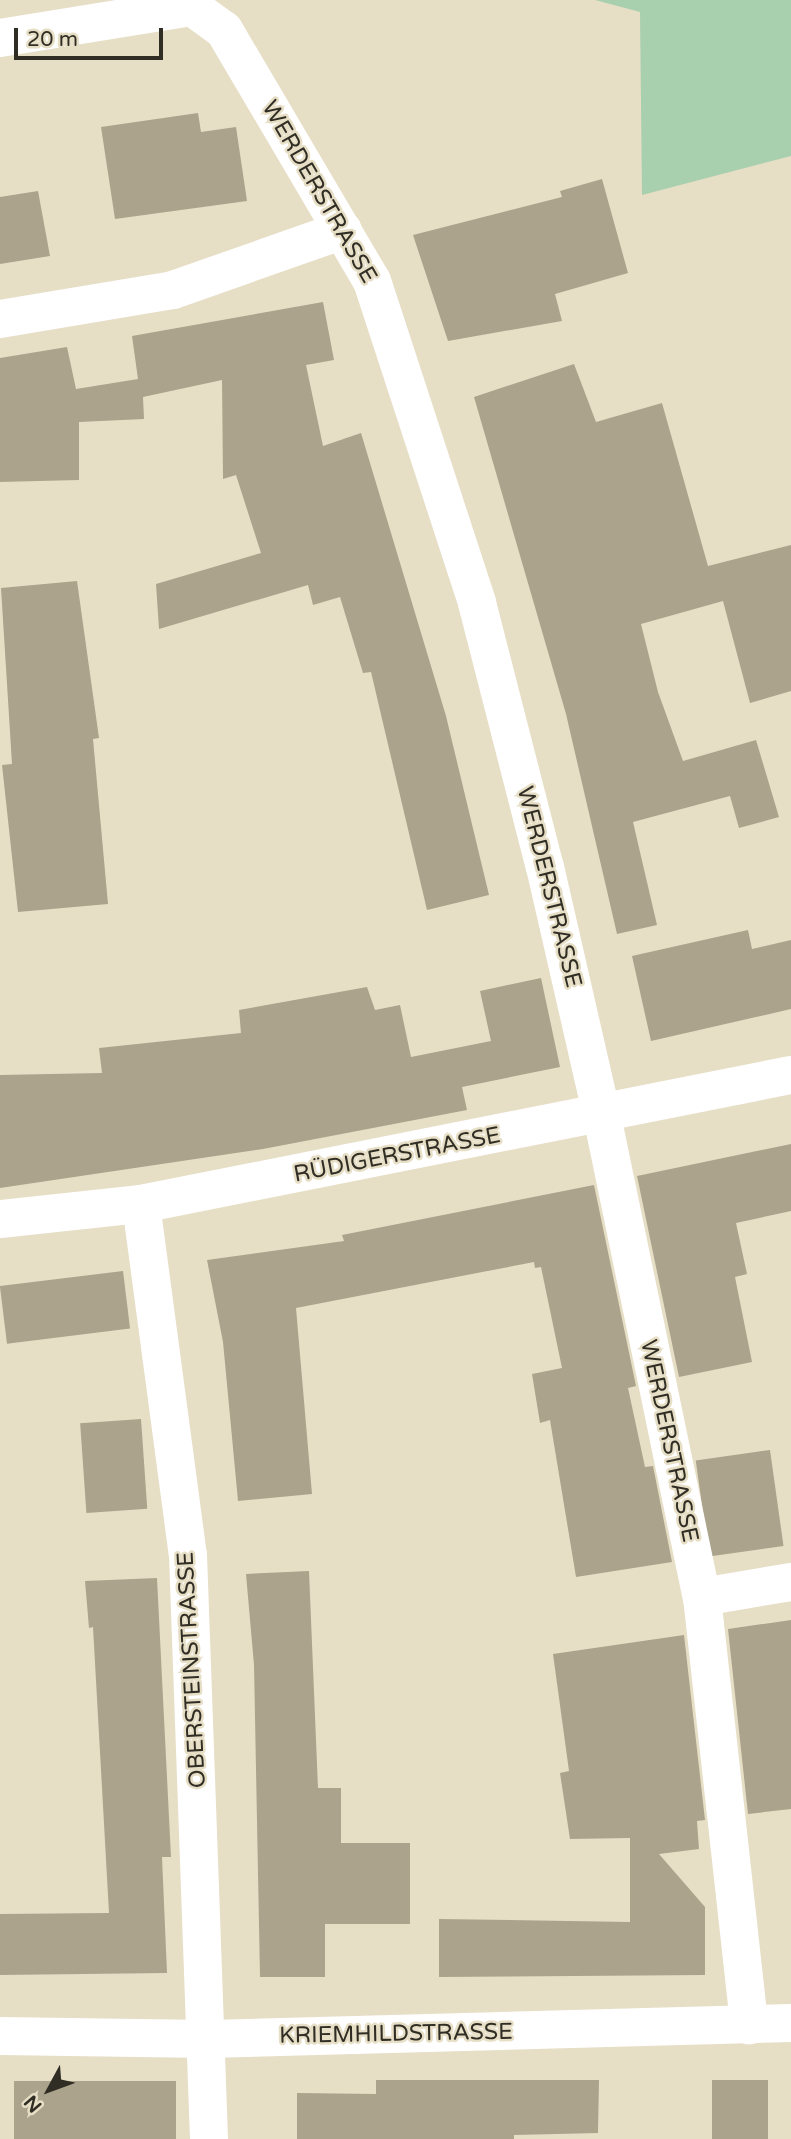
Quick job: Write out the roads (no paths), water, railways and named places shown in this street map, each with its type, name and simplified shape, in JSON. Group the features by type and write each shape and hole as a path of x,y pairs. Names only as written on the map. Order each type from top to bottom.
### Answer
{"street":[{"name":"WERDERSTRASSE","path":"0,38 192,7 224,30 372,281 477,604 545,867 602,1116 702,1597 749,2025"},
{"path":"0,319 173,289 344,230"},
{"name":"RÜDIGERSTRASSE","path":"0,1219 141,1204 602,1116 791,1075"},
{"name":"OBERSTEINSTRASSE","path":"141,1204 188,1555 208,2039 209,2139"},
{"path":"702,1597 791,1582"},
{"name":"KRIEMHILDSTRASSE","path":"0,2036 208,2039 791,2023"}]}
